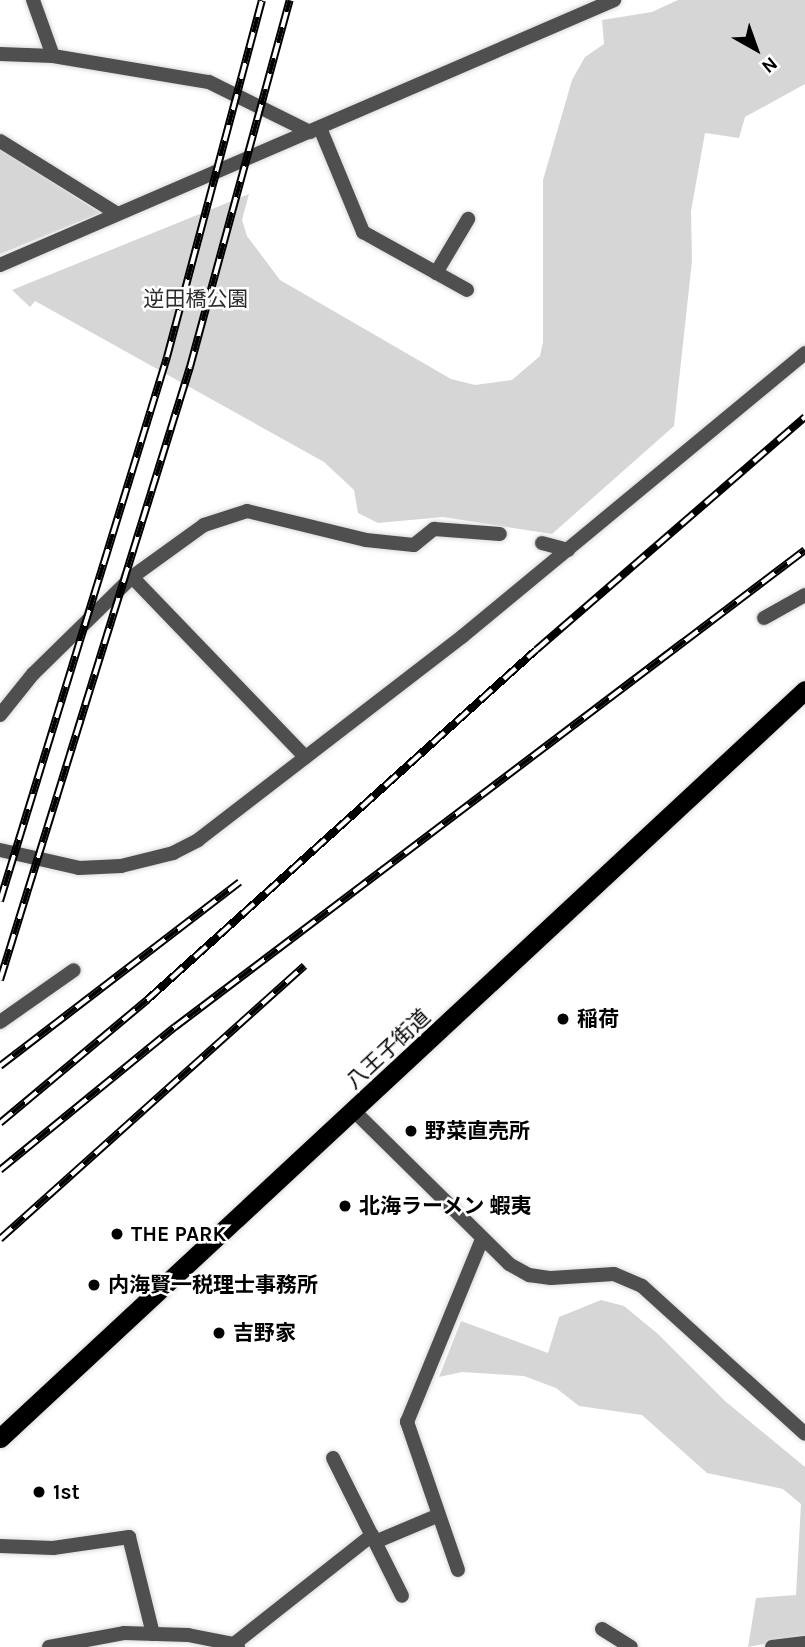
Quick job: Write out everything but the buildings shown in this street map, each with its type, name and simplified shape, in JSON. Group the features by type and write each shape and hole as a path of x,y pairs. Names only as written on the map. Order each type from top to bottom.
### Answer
{"highway":[{"name":"八王子街道","path":"0,1438 805,690"}],"street":[{"path":"33,0 53,56"},
{"path":"0,265 614,0"},
{"path":"0,54 53,56 209,82 315,130 363,232 467,290"},
{"path":"0,141 116,214"},
{"path":"436,273 468,219"},
{"path":"0,850 79,869 121,866 173,853 198,840 568,550 805,353"},
{"path":"0,715 33,674 132,577 204,525 247,510 378,541 414,545 434,529 500,534"},
{"path":"542,543 568,550"},
{"path":"132,577 305,757"},
{"path":"764,618 805,595"},
{"path":"0,1022 74,970"},
{"path":"354,1111 509,1264 529,1275 551,1278 614,1274 642,1286 805,1434"},
{"path":"458,1570 437,1516 408,1422 482,1239"},
{"path":"333,1458 402,1596"},
{"path":"49,1647 124,1633 153,1634 177,1641 236,1646 374,1539 437,1516"},
{"path":"0,1546 53,1548 129,1537 153,1634"},
{"path":"602,1629 631,1647"},
{"path":"772,1647 805,1643"}],"green space":[{"name":"逆田橋公園","path":"678,0 805,0 805,84 745,117 739,138 705,133 691,211 692,261 674,426 552,534 443,517 378,523 358,513 354,490 324,462 35,301 30,307 12,290 249,194 242,220 247,236 280,280 451,379 475,385 512,380 540,356 543,342 543,180 572,80 585,57 604,44 602,20 652,12"},
{"path":"0,149 100,213 0,254"},
{"path":"601,1300 624,1306 658,1334 725,1401 805,1467 805,1636 748,1647 756,1598 796,1595 801,1504 783,1489 707,1473 642,1415 579,1406 556,1388 524,1376 462,1372 439,1377 461,1321 548,1353 559,1317"}],"railway":[{"path":"0,901 167,357 262,0"},
{"path":"0,980 190,367 290,0"},
{"path":"0,1123 147,1000 536,650 805,417"},
{"path":"0,1170 175,1027 805,550"},
{"path":"0,1066 240,882"},
{"path":"0,1239 304,966"}],"place":[{"name":"稲荷","path":"563,1019"},
{"name":"野菜直売所","path":"411,1131"},
{"name":"北海ラーメン 蝦夷","path":"345,1206"},
{"name":"THE PARK","path":"117,1234"},
{"name":"内海賢一税理士事務所","path":"94,1285"},
{"name":"吉野家","path":"219,1333"},
{"name":"1st","path":"39,1492"}]}
